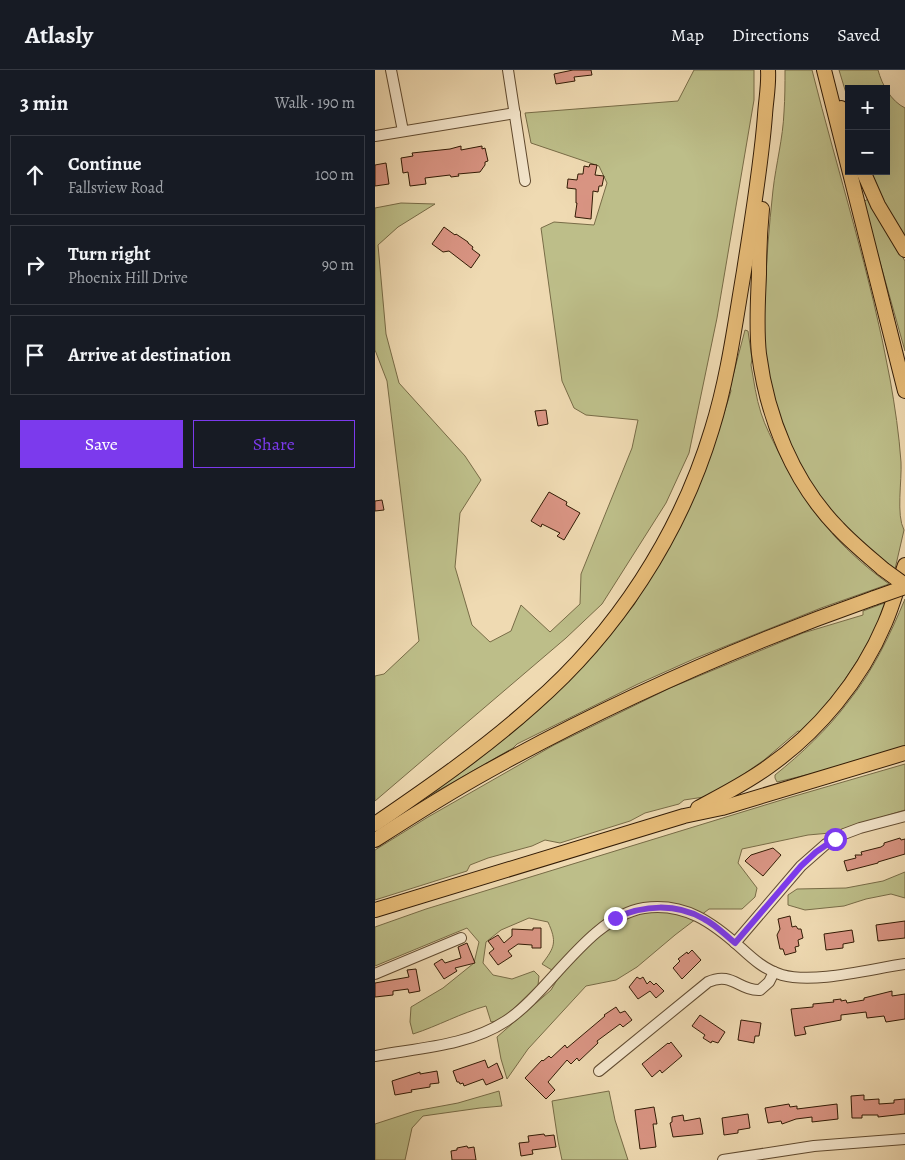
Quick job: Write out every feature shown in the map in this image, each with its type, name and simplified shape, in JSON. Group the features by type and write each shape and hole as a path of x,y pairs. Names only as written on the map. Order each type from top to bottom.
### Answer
{"highway":[{"path":"768,70 769,90 774,104 761,223 757,304 759,353 764,384 785,449 807,488 837,527 858,548 905,586"},
{"path":"824,70 905,391"},
{"path":"828,70 849,130"},
{"path":"375,824 505,730 562,678 593,645 634,591 655,557 681,508 698,470 712,429 723,387 731,354 747,254 759,175 765,104 769,90"},
{"path":"865,175 878,205 905,250"},
{"path":"684,816 746,782 768,767 817,724 849,686 876,642 885,623 905,565"},
{"path":"375,840 487,772 543,741 639,694 730,653 905,586"},
{"path":"375,910 684,816 722,808 905,753"}],"street":[{"path":"391,70 403,131"},
{"path":"508,70 525,181"},
{"path":"375,136 515,113"},
{"path":"735,943 801,866 826,844 860,828 905,816"},
{"path":"375,1056 456,1042 491,1030 523,1007 604,926 629,912 644,908 673,908 697,915 715,927 757,963 774,972 795,978 811,978 905,964"},
{"path":"375,974 461,938"},
{"path":"599,1071 708,982 717,978 727,978 750,989 760,990 769,982 774,972"},
{"path":"723,1160 814,1146 905,1139"}],"green space":[{"path":"694,70 754,70 754,100 717,318 689,453 666,503 602,604 566,638 375,801 375,676 384,674 419,641 387,381 375,350 375,208 401,203 435,204 398,227 378,245 386,334 399,383 465,456 481,480 460,513 455,567 472,625 490,642 511,631 521,605 550,632 580,604 581,574 632,448 638,420 586,415 574,408 562,381 541,228 554,222 594,225 607,183 599,166 531,143 525,113 678,101"},
{"path":"785,70 812,70 864,263 882,340 895,410 901,462 900,516 904,530 895,569 840,523 809,483 786,437 771,387 764,337 764,318 774,180 783,122"},
{"path":"839,70 878,70 884,85 845,85 845,90"},
{"path":"890,95 905,108 905,238 886,210 873,175 890,175"},
{"path":"868,199 905,261 905,351 863,202"},
{"path":"745,330 748,331 752,359 751,365 761,413 789,472 812,508 839,541 854,556 889,584 821,608 696,658 638,684 517,744 420,801 520,726 553,696 595,652 634,605 673,538 712,451 731,391 730,387"},
{"path":"905,599 905,747 831,769 777,782 775,775 823,731 857,690 880,652"},
{"path":"887,602 879,621 851,671 815,717 802,732 798,731 764,760 734,781 704,797 684,800 679,804 645,813 630,821 560,843 545,840 532,846 470,865 467,871 375,900 375,850 428,817 554,745 670,688 803,633 863,615 863,611"},
{"path":"905,764 905,810 830,833 808,835 742,849 738,863 757,888 755,897 742,909 709,909 637,967 616,980 586,986 528,1049 507,1079 497,1037 551,990 560,975 542,964 550,953 553,944 553,935 548,922 529,918 501,930 486,942 483,963 493,975 512,979 534,971 539,976 538,985 502,1020 491,1022 486,1006 413,1034 410,1022 411,1007 443,988 474,963 479,942 467,928 375,966 375,927 426,909"},
{"path":"905,872 905,898 891,894 844,906 805,910 788,905 788,895 797,889 846,888 883,881"},
{"path":"499,1091 502,1106 423,1116 412,1128 405,1160 375,1160 375,1124 415,1111 458,1103"},
{"path":"609,1091 615,1120 628,1160 562,1160 552,1101"}],"building":[{"path":"573,70 591,70 592,75 574,77 575,81 556,84 554,74"},
{"path":"461,146 461,150 482,146 482,149 485,148 488,161 485,162 480,172 458,174 459,176 451,177 450,175 425,178 426,184 410,186 408,172 403,173 401,158 413,156 412,153"},
{"path":"386,163 389,184 375,186 375,165"},
{"path":"590,164 597,165 595,175 604,176 602,186 599,186 598,192 593,191 591,219 575,217 576,189 567,188 568,179 577,180 578,174 583,174 584,166 589,167"},
{"path":"444,227 468,242 473,247 472,249 480,255 471,268 449,251 443,252 432,244"},
{"path":"546,410 548,424 538,426 535,411"},
{"path":"549,492 567,502 566,505 580,513 564,540 557,536 560,533 542,524 541,527 531,521"},
{"path":"382,500 384,510 375,511 375,501"},
{"path":"900,838 901,840 905,839 905,854 847,871 844,861 856,858 855,855 862,855 861,852 881,847 884,843"},
{"path":"773,848 781,855 763,876 745,861 751,855"},
{"path":"790,916 792,927 796,926 798,929 801,929 803,938 798,940 799,946 795,947 796,952 785,955 783,949 780,949 777,935 780,929 778,919"},
{"path":"905,921 905,938 878,941 876,925"},
{"path":"533,928 541,928 541,948 532,948 532,945 518,944 508,951 512,956 498,965 489,953 494,949 488,941 498,935 504,943 512,936 512,929 533,930"},
{"path":"852,930 854,942 843,944 843,948 826,950 824,934"},
{"path":"467,943 475,963 455,968 457,971 444,979 434,964 442,959 445,963 461,958 458,947"},
{"path":"692,950 701,960 682,979 673,968 680,961 678,959"},
{"path":"416,969 420,991 409,993 408,989 393,991 393,995 375,997 375,983 409,977 407,970"},
{"path":"637,977 640,979 643,977 647,984 650,981 654,985 656,983 664,991 656,998 650,991 638,999 629,987"},
{"path":"892,991 892,996 905,994 905,1019 886,1022 884,1016 867,1018 866,1012 841,1015 841,1020 804,1027 806,1034 795,1036 791,1009 813,1007 813,1004 834,1002 833,1000 841,999 841,1001 846,1000 847,1003 864,1000 864,998"},
{"path":"616,1007 620,1013 625,1011 632,1020 623,1027 620,1024 597,1041 598,1043 579,1061 577,1058 571,1064 567,1060 548,1082 555,1090 546,1099 525,1078 542,1060 549,1056 551,1058 565,1045 567,1048 604,1015"},
{"path":"700,1015 725,1032 718,1043 712,1041 711,1043 703,1038 705,1035 692,1026"},
{"path":"741,1020 761,1023 759,1036 755,1036 754,1043 738,1040"},
{"path":"671,1042 682,1056 662,1073 660,1070 652,1077 642,1064"},
{"path":"485,1060 488,1068 497,1063 503,1078 486,1085 483,1079 464,1086 463,1083 457,1082 453,1071"},
{"path":"437,1071 439,1083 430,1084 430,1087 411,1090 412,1092 395,1095 392,1081 420,1072 420,1074"},
{"path":"864,1095 864,1100 879,1099 879,1104 894,1103 894,1100 905,1099 905,1114 878,1117 878,1115 862,1115 862,1118 852,1118 851,1096"},
{"path":"789,1104 790,1107 797,1106 797,1109 837,1104 838,1119 812,1122 812,1117 796,1119 782,1124 781,1121 768,1123 765,1108"},
{"path":"654,1107 657,1124 653,1124 656,1147 640,1149 635,1110"},
{"path":"748,1114 750,1128 738,1130 738,1133 724,1135 722,1118"},
{"path":"683,1115 684,1121 700,1118 703,1134 673,1137 670,1123 672,1122 672,1117"},
{"path":"544,1134 545,1136 554,1135 556,1147 532,1150 533,1154 521,1156 519,1143 529,1142 528,1136"},
{"path":"467,1146 468,1148 474,1147 476,1160 452,1160 451,1151"}],"route":[{"path":"615,918 644,908 673,908 697,915 706,920 735,943 801,866 826,844 835,839"}]}
